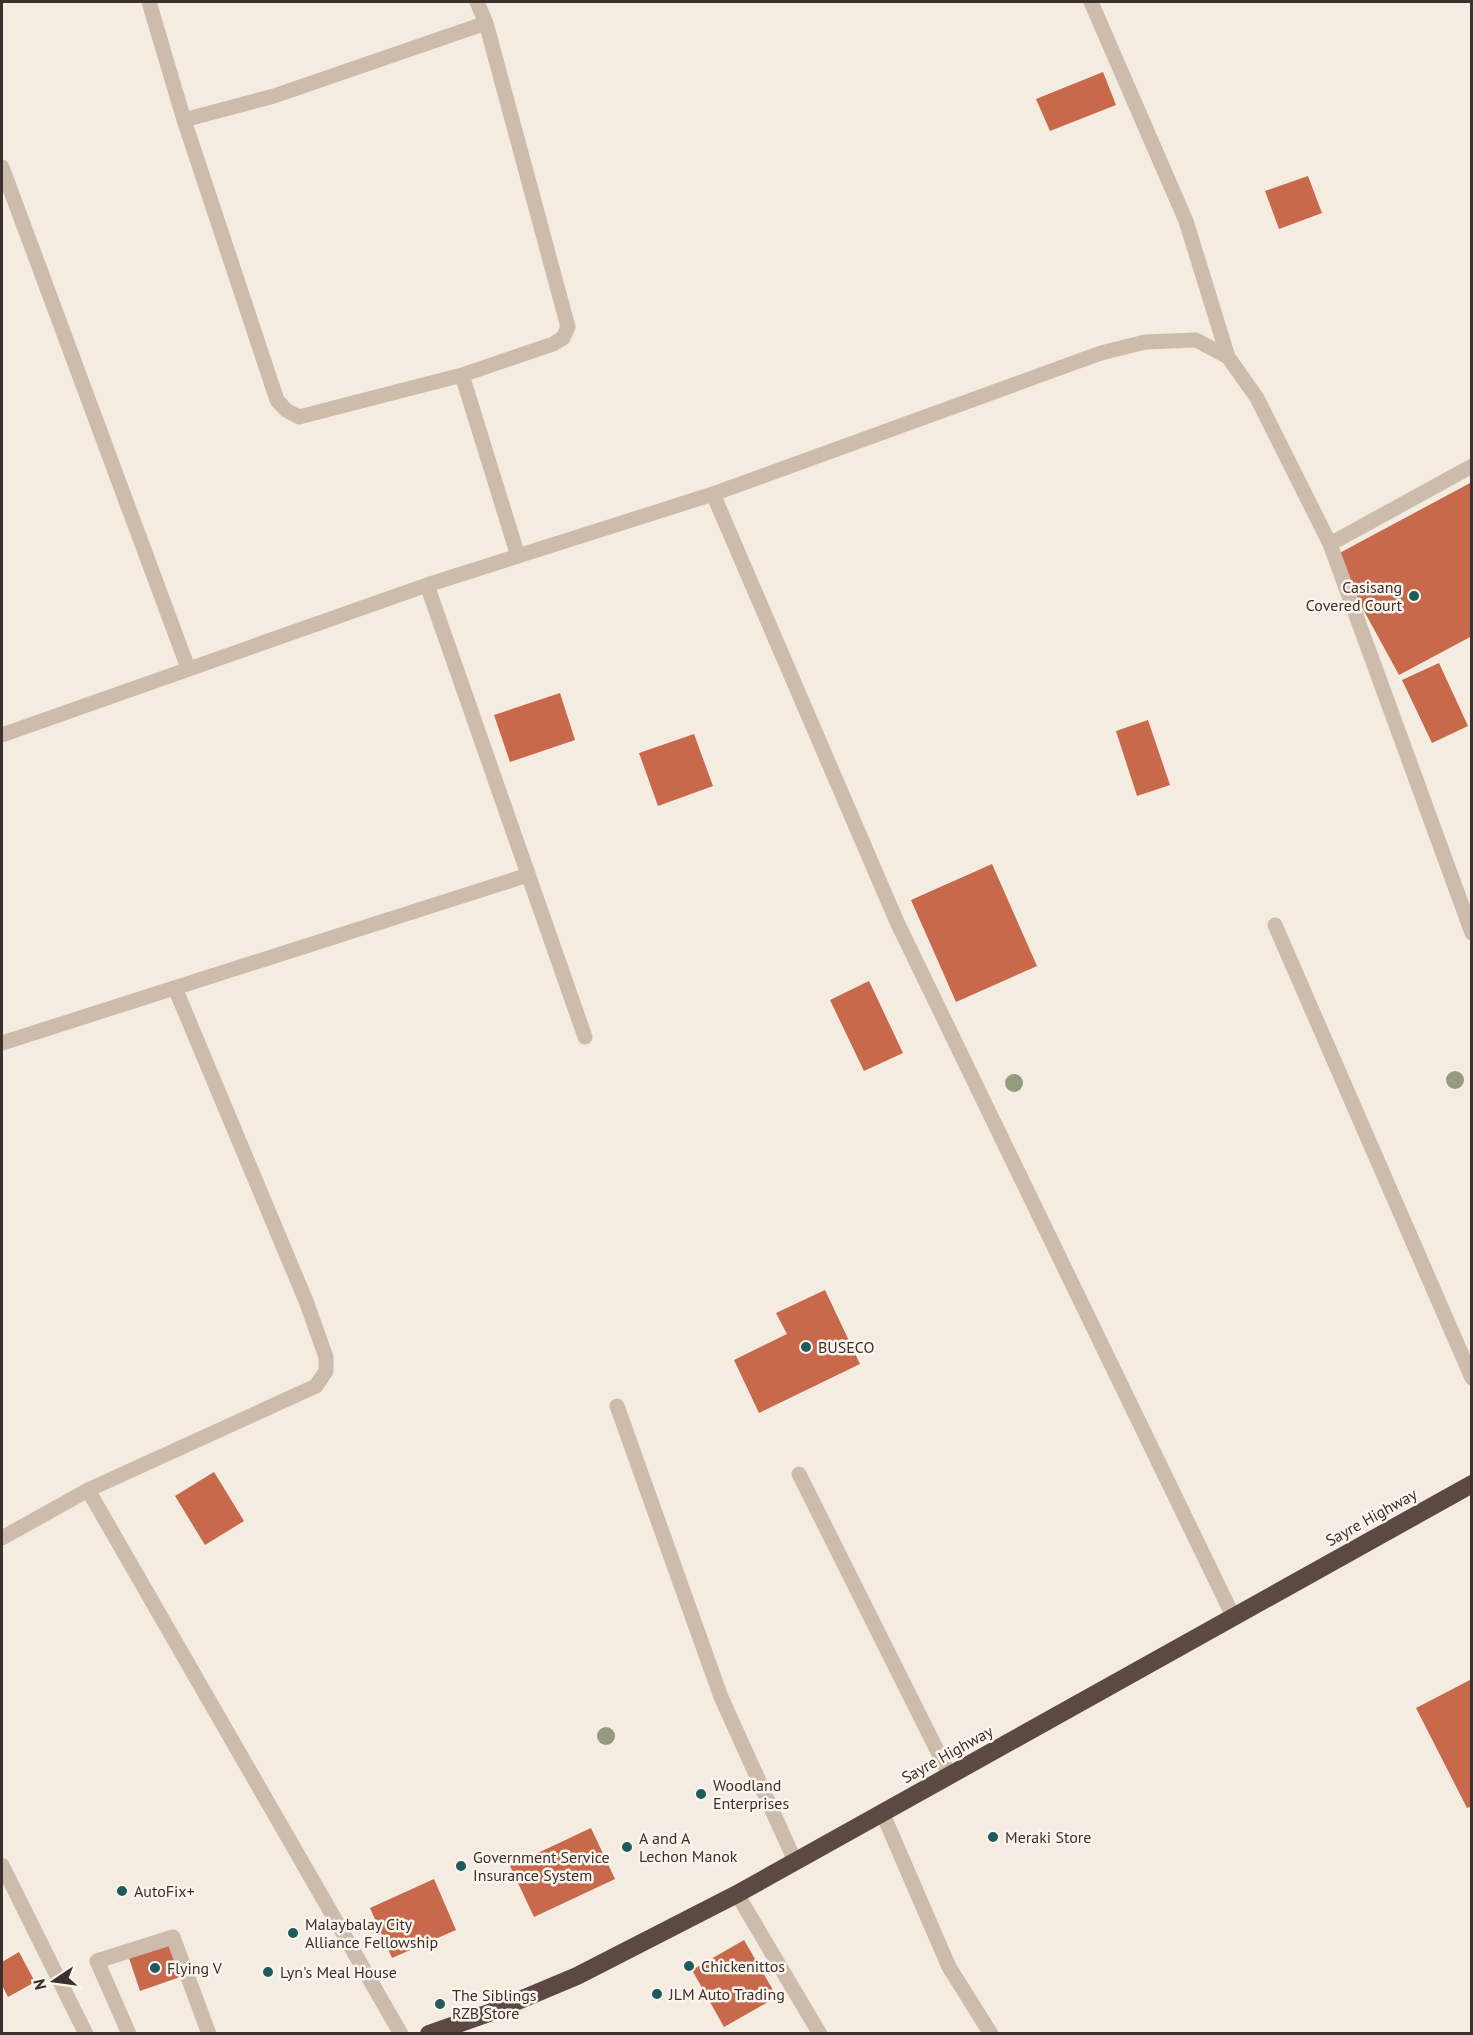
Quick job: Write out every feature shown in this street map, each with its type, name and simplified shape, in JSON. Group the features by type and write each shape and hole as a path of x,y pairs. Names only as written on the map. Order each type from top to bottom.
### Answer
{"highway":[{"name":"Sayre Highway","path":"429,2034 489,2013 577,1976 737,1894 1472,1484"}],"street":[{"path":"149,2 184,120 277,400 286,410 299,417 462,375 553,344 563,338 568,327 486,23 477,2"},
{"path":"1091,2 1186,221 1228,357 1257,398 1330,544 1472,933"},
{"path":"184,120 274,96 486,23"},
{"path":"2,167 188,668"},
{"path":"2,735 427,585 713,494 1101,353 1145,342 1196,340 1228,357"},
{"path":"462,375 518,556"},
{"path":"1330,544 1472,466"},
{"path":"713,494 897,922 1233,1616"},
{"path":"427,585 585,1037"},
{"path":"2,1043 528,875"},
{"path":"1275,925 1472,1378"},
{"path":"2,1538 88,1490 316,1386 326,1371 326,1357 306,1301 176,988"},
{"path":"617,1406 721,1697 795,1861"},
{"path":"799,1474 949,1774"},
{"path":"88,1490 401,2034"},
{"path":"882,1812 948,1967 991,2034"},
{"path":"2,1865 86,2034"},
{"path":"737,1894 820,2034"},
{"path":"129,2034 97,1961 173,1937 210,2034"}],"building":[{"path":"1103,72 1116,105 1050,131 1036,99"},
{"path":"1308,176 1322,213 1279,229 1265,191"},
{"name":"Casisang Covered Court","path":"1472,482 1472,636 1399,675 1334,556"},
{"path":"1439,663 1468,726 1432,743 1402,680"},
{"path":"560,693 575,740 510,762 494,715"},
{"path":"1148,720 1170,785 1137,796 1116,731"},
{"path":"694,734 713,786 658,806 639,753"},
{"path":"992,864 1037,966 956,1002 911,900"},
{"path":"869,981 903,1053 864,1071 830,1000"},
{"name":"BUSECO","path":"825,1290 860,1364 759,1413 734,1360 787,1334 776,1313"},
{"path":"214,1472 244,1521 205,1545 175,1496"},
{"path":"1472,1679 1472,1806 1467,1808 1416,1708"},
{"path":"591,1828 615,1879 534,1917 510,1866"},
{"path":"434,1879 456,1930 392,1958 370,1908"},
{"path":"744,1940 777,1997 724,2027 692,1970"},
{"name":"Flying V","path":"169,1944 180,1977 140,1991 129,1958"},
{"path":"19,1952 35,1982 8,1997 2,1985 2,1962"}],"place":[{"name":"Casisang Covered Court","path":"1414,596"},
{"name":"BUSECO","path":"806,1347"},
{"name":"Woodland Enterprises","path":"701,1794"},
{"name":"Meraki Store","path":"993,1837"},
{"name":"A and A Lechon Manok","path":"627,1847"},
{"name":"Government Service Insurance System","path":"461,1866"},
{"name":"AutoFix+","path":"122,1891"},
{"name":"Malaybalay City Alliance Fellowship","path":"293,1933"},
{"name":"Chickenittos","path":"689,1966"},
{"name":"Flying V","path":"155,1968"},
{"name":"Lyn's Meal House","path":"268,1972"},
{"name":"JLM Auto Trading","path":"657,1994"},
{"name":"The Siblings RZB Store","path":"440,2004"}]}
